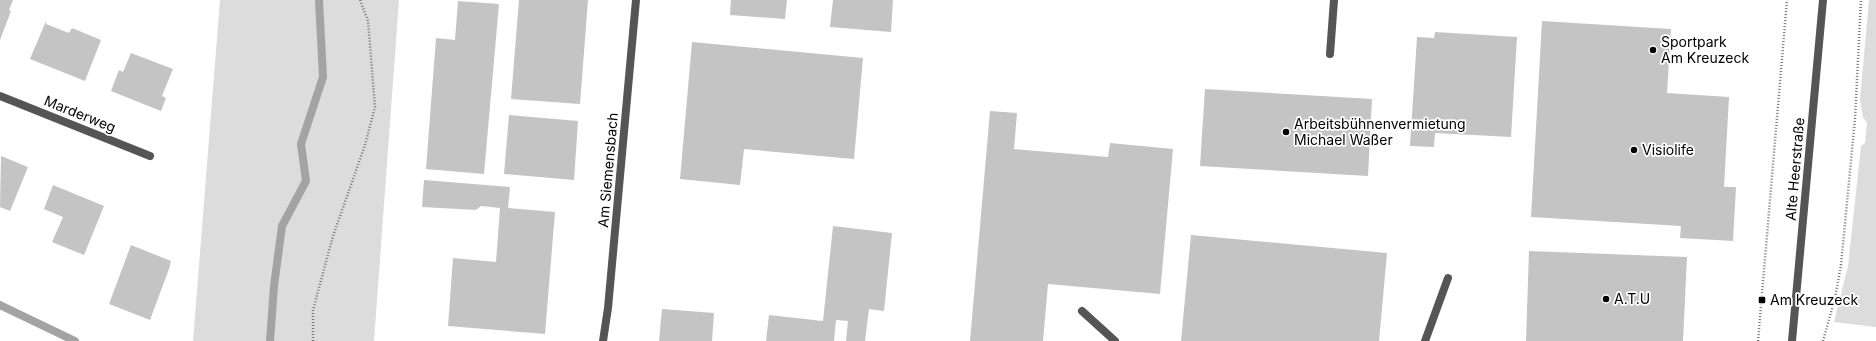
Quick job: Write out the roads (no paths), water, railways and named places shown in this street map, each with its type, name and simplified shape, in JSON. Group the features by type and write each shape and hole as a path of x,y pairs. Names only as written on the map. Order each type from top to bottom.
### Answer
{"street":[{"name":"Am Siemensbach","path":"603,341 608,308 636,0"},
{"path":"1330,54 1334,0"},
{"name":"Alte Heerstraße","path":"1792,341 1823,0"},
{"name":"Marderweg","path":"0,96 150,156"},
{"path":"1424,341 1448,278"},
{"path":"1082,311 1115,341"}],"waterway":[{"path":"270,341 274,286 282,226 306,181 301,144 323,77 319,0"},
{"path":"0,305 75,341"}],"place":[{"name":"Sportpark Am Kreuzeck","path":"1653,50"},
{"name":"Arbeitsbühnenvermietung Michael Waßer","path":"1286,132"},
{"name":"Visiolife","path":"1634,150"},
{"name":"A.T.U","path":"1606,299"},
{"name":"Am Kreuzeck","path":"1762,300"}]}
